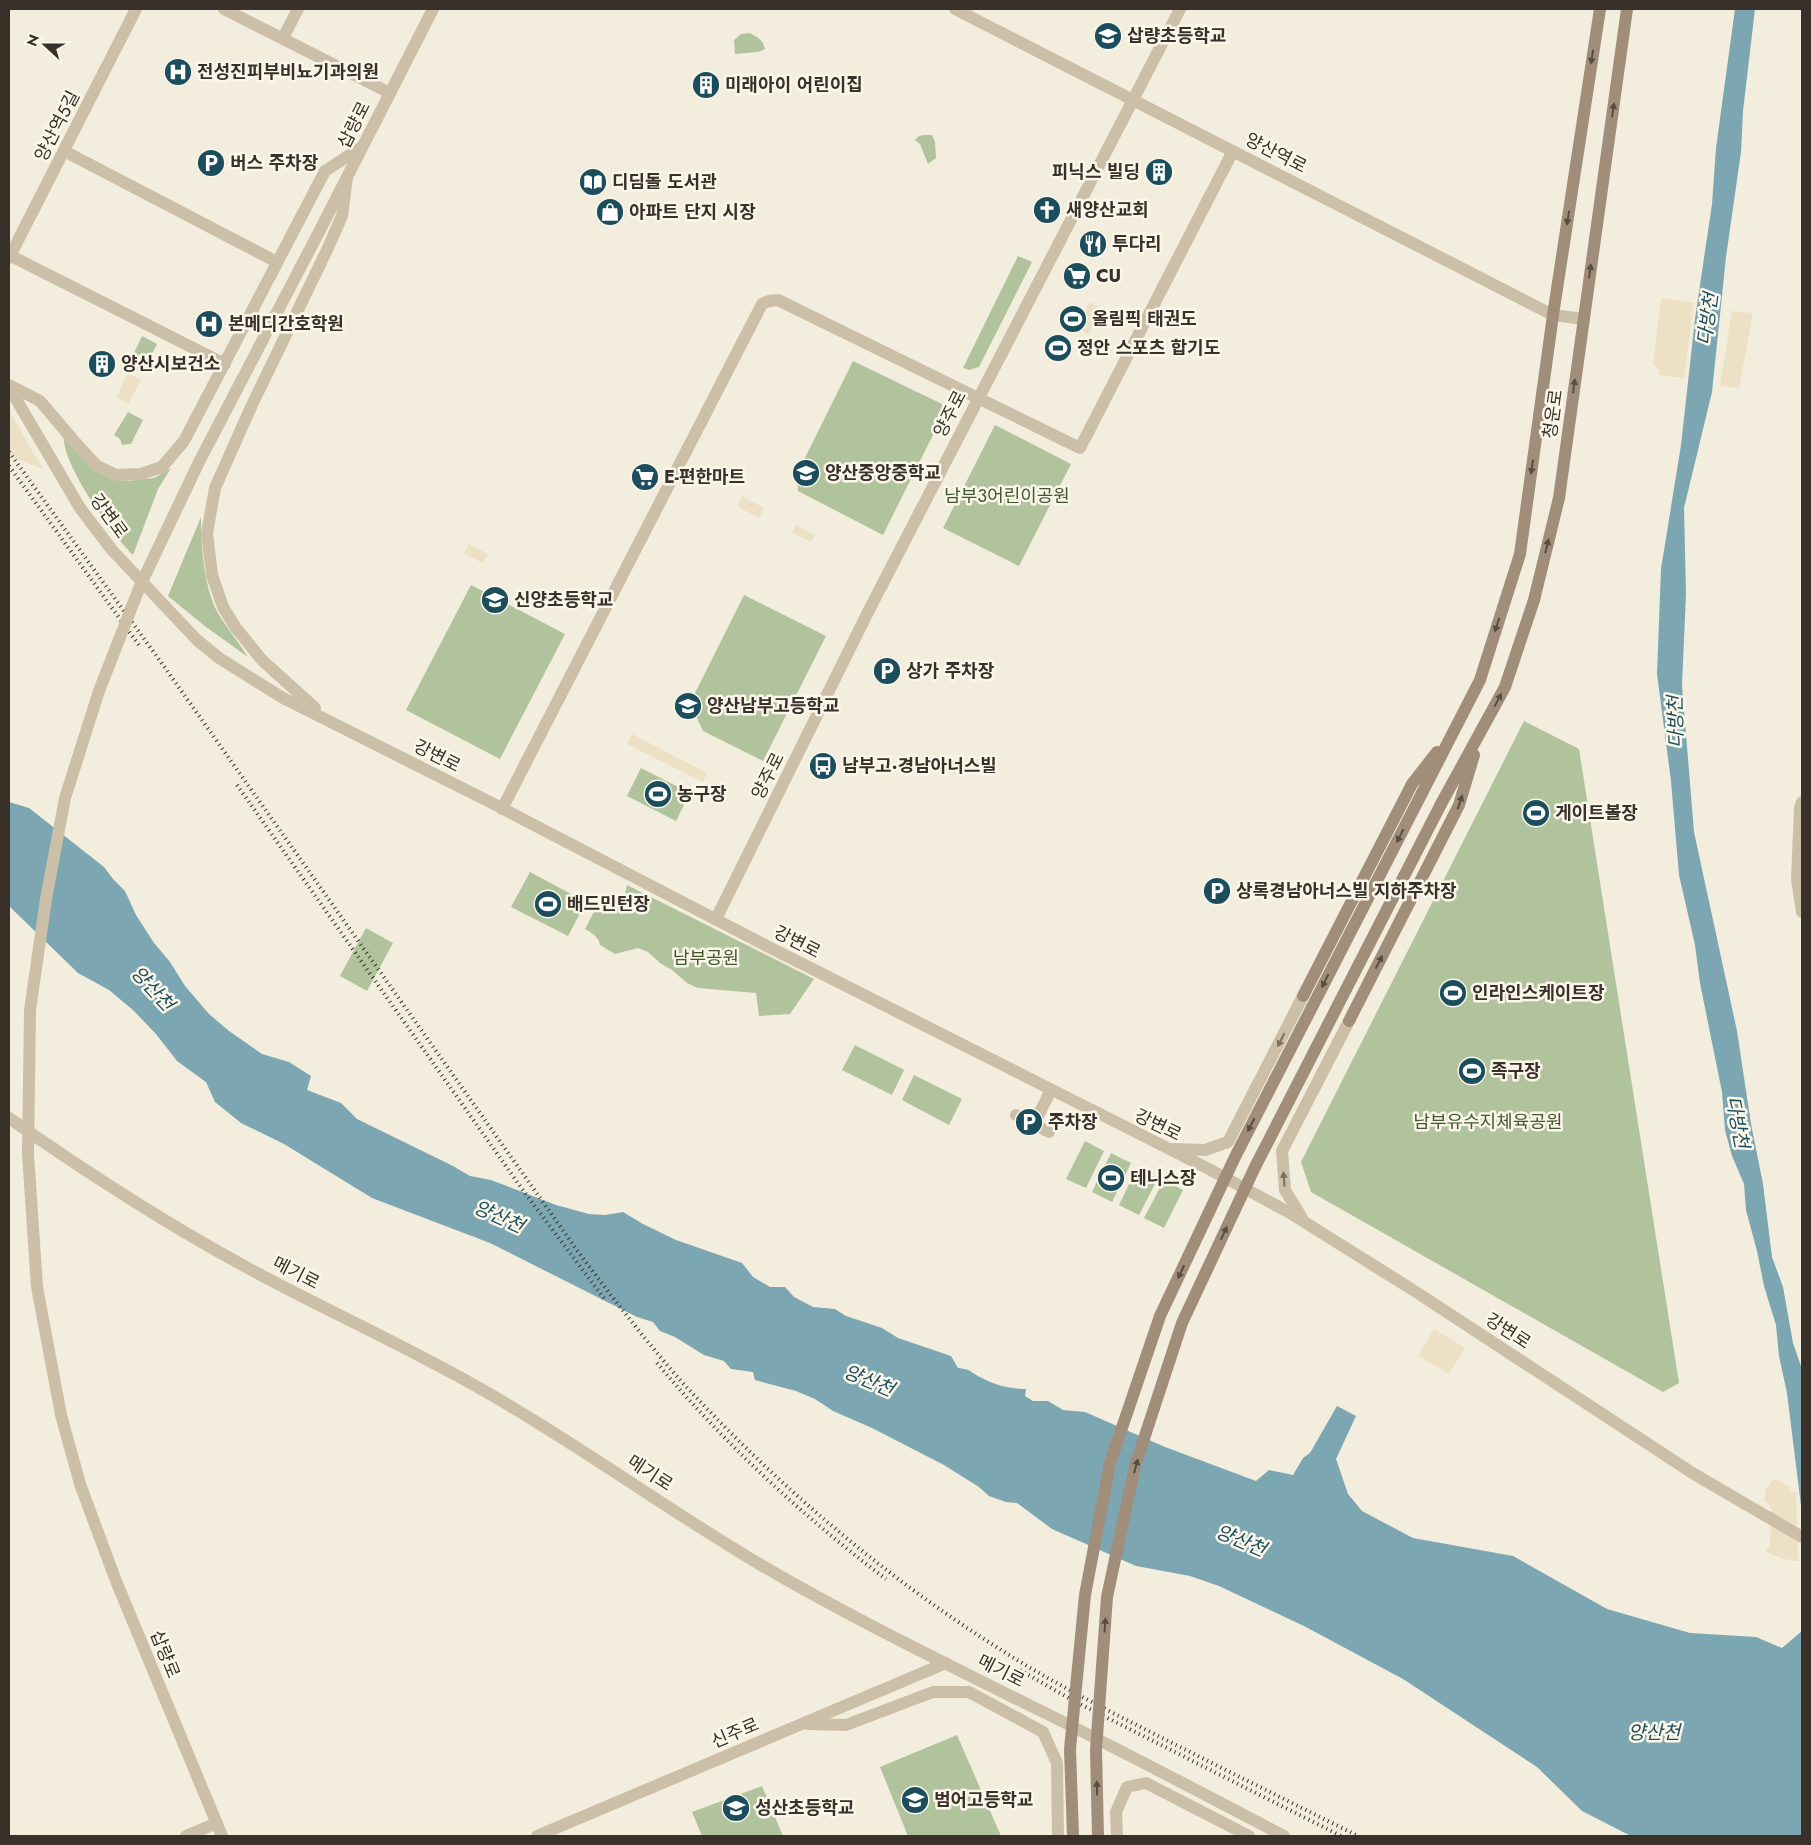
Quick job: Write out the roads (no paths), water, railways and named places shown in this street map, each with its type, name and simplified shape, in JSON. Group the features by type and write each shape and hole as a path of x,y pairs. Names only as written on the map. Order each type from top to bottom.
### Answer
{"main road":[{"name":"청운로","path":"1073,1836 1070,1749 1084,1604 1110,1464 1160,1316 1235,1157 1480,680 1520,554 1553,315 1600,9"},
{"name":"청운로","path":"1098,1836 1096,1750 1107,1597 1135,1466 1179,1332 1254,1167 1441,804 1505,687 1536,590 1558,498 1627,9"},
{"path":"1303,996 1412,784 1455,728"},
{"path":"1348,1021 1459,805 1482,730"}],"street":[{"name":"양산역5길","path":"10,257 136,9"},
{"path":"224,9 390,93"},
{"path":"283,38 298,9"},
{"name":"삽량로","path":"222,1836 116,1581 80,1484 61,1416 37,1287 28,1154 30,1010 46,900 65,798 99,691 140,586 199,462 434,9"},
{"name":"양산역로","path":"955,9 1553,315 1584,319"},
{"name":"양주로","path":"716,919 868,612 1180,9"},
{"path":"9,386 40,401 98,466 116,475 141,474 162,467 184,441 325,171 362,147"},
{"path":"64,151 277,262"},
{"path":"502,809 762,304 778,300 1080,448 1233,151"},
{"path":"326,718 262,660 236,628 223,607 212,575 206,533 215,488 251,407 342,216 347,177"},
{"path":"10,257 225,364"},
{"name":"강변로","path":"9,386 86,515 112,550 176,618 219,658 283,698 326,718 763,944 1209,1169 1305,1222 1421,1295 1736,1500 1802,1537"},
{"path":"1802,802 1800,808 1797,879 1802,912"},
{"path":"1167,1148 1205,1150 1228,1142 1303,996"},
{"path":"1305,1222 1285,1190 1282,1151 1348,1021"},
{"path":"1034,1124 1051,1090"},
{"path":"1016,1115 1049,1132"},
{"name":"메기로","path":"9,1118 93,1177 158,1218 246,1267 419,1354 484,1390 760,1564 857,1619 1111,1746 1284,1836"},
{"name":"신주로","path":"538,1836 946,1663"},
{"path":"804,1724 846,1725 933,1692 969,1692 1043,1732 1057,1763 1058,1836"},
{"path":"1117,1836 1116,1812 1128,1788 1146,1783 1249,1836"},
{"path":"186,1836 217,1823"}],"water":[{"name":"다방천","path":"1735,9 1755,9 1743,111 1741,152 1726,257 1712,392 1684,508 1686,594 1682,685 1694,832 1737,1031 1751,1124 1763,1184 1772,1257 1783,1287 1793,1343 1802,1369 1802,1514 1787,1393 1779,1356 1776,1325 1764,1286 1746,1210 1744,1184 1732,1156 1725,1130 1722,1092 1700,983 1695,945 1679,875 1671,781 1657,674 1661,569 1681,445 1695,319 1712,204 1716,148"},
{"name":"양산천","path":"9,802 29,808 104,867 125,891 136,915 185,986 209,1014 229,1031 262,1054 289,1062 311,1076 307,1090 341,1103 357,1119 470,1176 491,1180 556,1205 589,1214 605,1215 623,1212 676,1240 742,1263 753,1277 770,1287 785,1287 794,1297 813,1307 835,1309 846,1316 882,1328 898,1338 951,1356 958,1368 968,1370 996,1384 1026,1389 1025,1396 1033,1401 1048,1401 1063,1410 1085,1412 1165,1447 1256,1481 1269,1470 1293,1475 1303,1458 1310,1453 1337,1406 1356,1416 1336,1459 1348,1494 1362,1511 1413,1538 1513,1556 1607,1609 1690,1633 1756,1637 1782,1648 1802,1631 1802,1836 1631,1836 1582,1811 1537,1767 1403,1679 1304,1626 1219,1586 1190,1576 1136,1566 1052,1529 1017,1503 1006,1502 989,1496 979,1487 944,1465 872,1428 833,1411 815,1399 796,1391 755,1380 753,1372 731,1369 724,1361 704,1355 675,1337 660,1331 653,1322 637,1317 490,1243 372,1198 284,1144 241,1123 215,1102 206,1082 177,1061 156,1034 133,1010 109,990 78,973 9,906"}],"railway":[{"path":"9,452 163,665 579,1253 655,1350 717,1419 792,1491 871,1558 912,1589 998,1648 1062,1686 1106,1709 1358,1836"},
{"path":"9,466 141,648"},
{"path":"237,785 522,1189 606,1301"},
{"path":"657,1363 709,1422 765,1477 824,1530 886,1579"},
{"path":"1020,1670 1070,1699 1341,1836"}],"place":[{"name":"삽량초등학교","path":"1108,36"},
{"name":"전성진피부비뇨기과의원","path":"178,72"},
{"name":"미래아이 어린이집","path":"706,85"},
{"name":"버스 주차장","path":"211,163"},
{"name":"피닉스 빌딩","path":"1159,172"},
{"name":"디딤돌 도서관","path":"593,182"},
{"name":"새양산교회","path":"1047,210"},
{"name":"아파트 단지 시장","path":"610,212"},
{"name":"투다리","path":"1093,244"},
{"name":"CU","path":"1077,276"},
{"name":"올림픽 태권도","path":"1073,319"},
{"name":"본메디간호학원","path":"209,324"},
{"name":"정안 스포츠 합기도","path":"1058,348"},
{"name":"양산시보건소","path":"102,364"},
{"name":"양산중앙중학교","path":"806,473"},
{"name":"E-편한마트","path":"645,477"},
{"name":"신양초등학교","path":"495,600"},
{"name":"상가 주차장","path":"887,671"},
{"name":"양산남부고등학교","path":"688,706"},
{"name":"남부고·경남아너스빌","path":"823,766"},
{"name":"농구장","path":"658,794"},
{"name":"게이트볼장","path":"1536,813"},
{"name":"상록경남아너스빌 지하주차장","path":"1217,891"},
{"name":"배드민턴장","path":"548,904"},
{"name":"인라인스케이트장","path":"1453,993"},
{"name":"족구장","path":"1472,1071"},
{"name":"주차장","path":"1029,1122"},
{"name":"테니스장","path":"1111,1178"},
{"name":"범어고등학교","path":"915,1800"},
{"name":"성산초등학교","path":"736,1808"}],"park label":[{"name":"남부3어린이공원","path":"1007,496"},
{"name":"남부공원","path":"706,958"},
{"name":"남부유수지체육공원","path":"1488,1122"}]}
